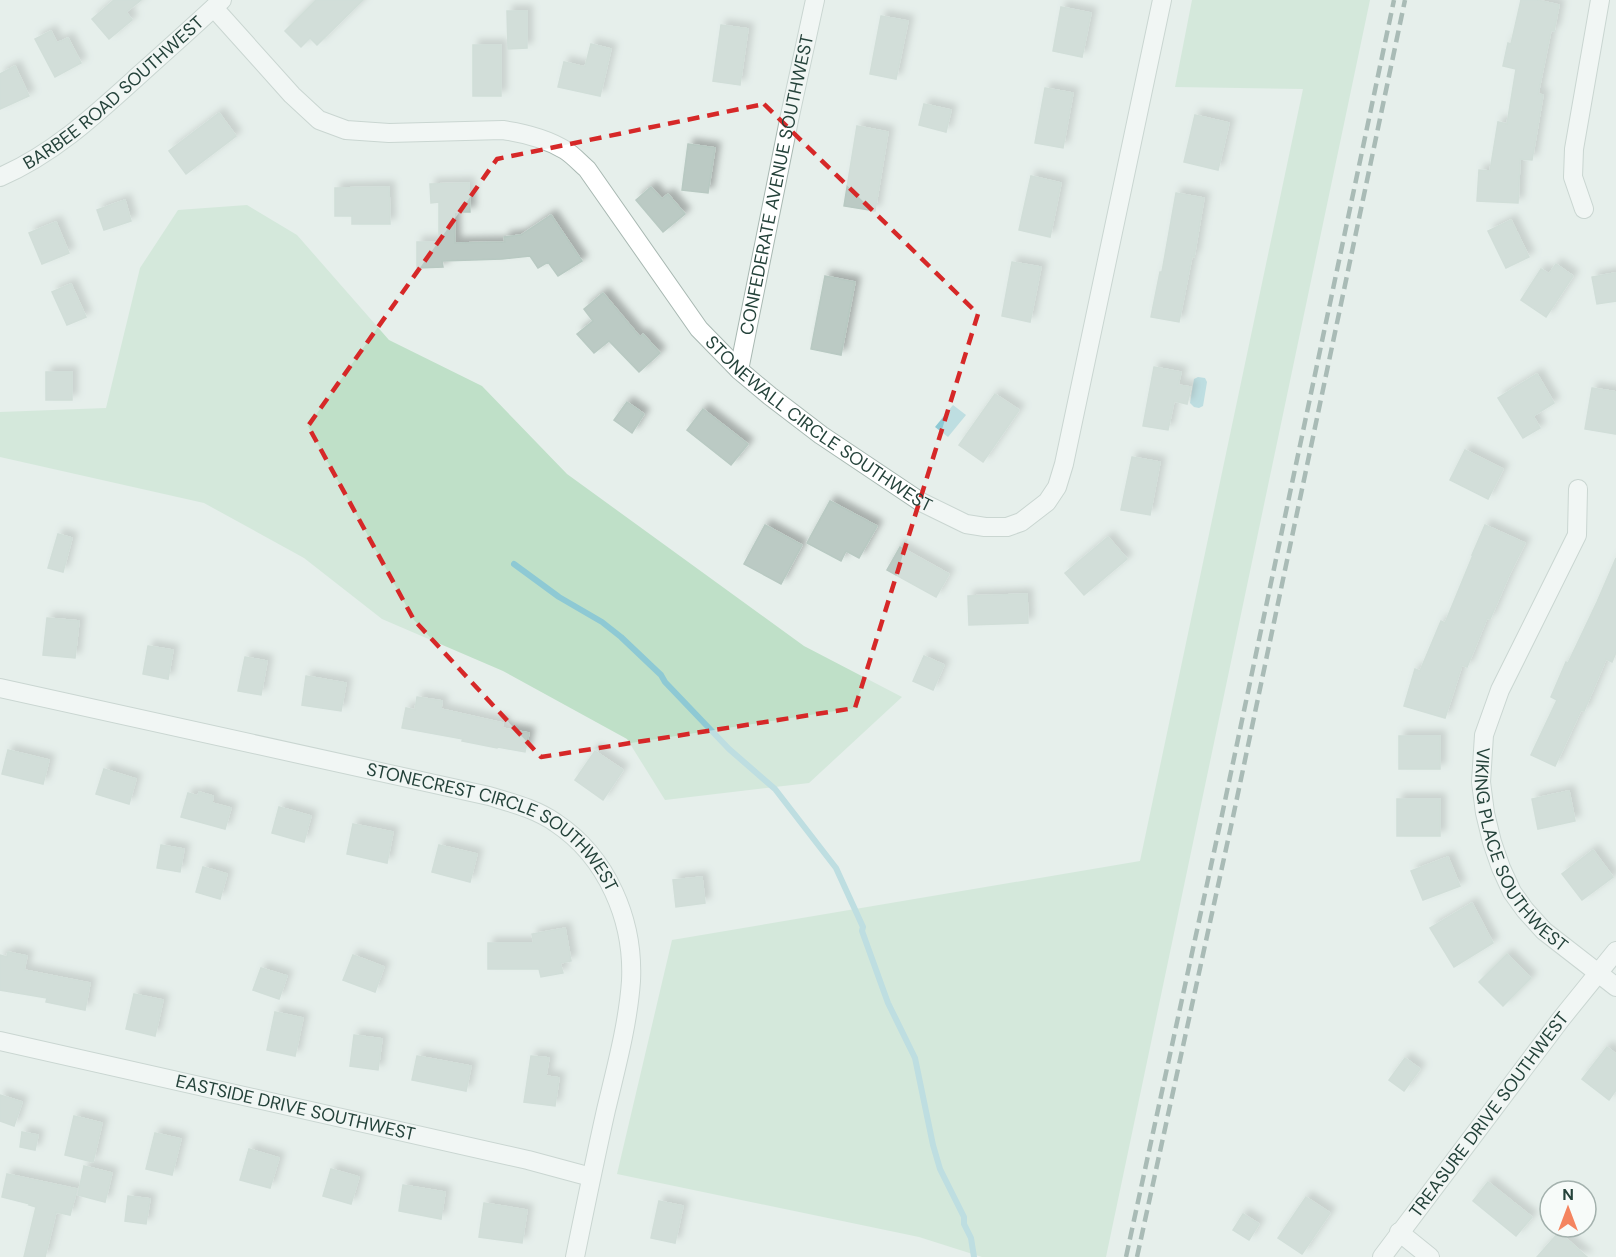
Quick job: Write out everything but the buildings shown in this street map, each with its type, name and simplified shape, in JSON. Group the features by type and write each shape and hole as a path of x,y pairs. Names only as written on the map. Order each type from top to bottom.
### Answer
{"street":[{"name":"CONFEDERATE AVENUE SOUTHWEST","path":"739,370 786,131 815,0"},
{"name":"STONEWALL CIRCLE SOUTHWEST","path":"218,4 292,95 319,120 346,130 389,133 503,130 551,142 567,151 587,169 699,329 739,370 821,435 921,502 966,524 1007,527 1021,522 1047,502 1057,487 1064,464 1162,0"},
{"path":"1584,209 1573,177 1574,149 1600,0"},
{"name":"BARBEE ROAD SOUTHWEST","path":"0,177 21,168 86,124 218,4"},
{"name":"VIKING PLACE SOUTHWEST","path":"1578,489 1577,535 1500,690 1484,735 1481,782 1492,842 1512,892 1544,931 1616,987"},
{"name":"STONECREST CIRCLE SOUTHWEST","path":"0,688 519,804 556,822 583,845 607,878 616,897 628,937 631,980 623,1037 575,1257"},
{"name":"TREASURE DRIVE SOUTHWEST","path":"1382,1257 1561,1019 1616,951"},
{"name":"EASTSIDE DRIVE SOUTHWEST","path":"0,1041 591,1177"},
{"path":"1399,1232 1430,1257"}],"highlighted area":[{"path":"764,104 978,314 855,708 541,757 414,620 308,426 497,159"}],"green space":[{"path":"1192,0 1370,0 1106,1257 982,1257 919,1237 617,1174 672,940 1140,861 1303,89 1175,87"},
{"path":"247,205 297,235 389,340 482,386 567,474 804,646 902,697 809,783 665,800 627,739 503,671 382,619 304,558 204,503 0,457 0,412 106,408 140,268 178,210"}],"water":[{"path":"1205,378 1207,382 1203,406 1199,408 1190,403 1194,379"},
{"path":"953,405 966,415 948,437 935,427"}],"waterway":[{"path":"514,564 559,597 602,622 621,637 661,675 729,749 775,789 836,868 863,927 862,931 888,1003 915,1058 940,1169 964,1217 974,1257"}],"railway":[{"path":"1126,1257 1394,0"},
{"path":"1137,1257 1233,817 1405,0"}]}
